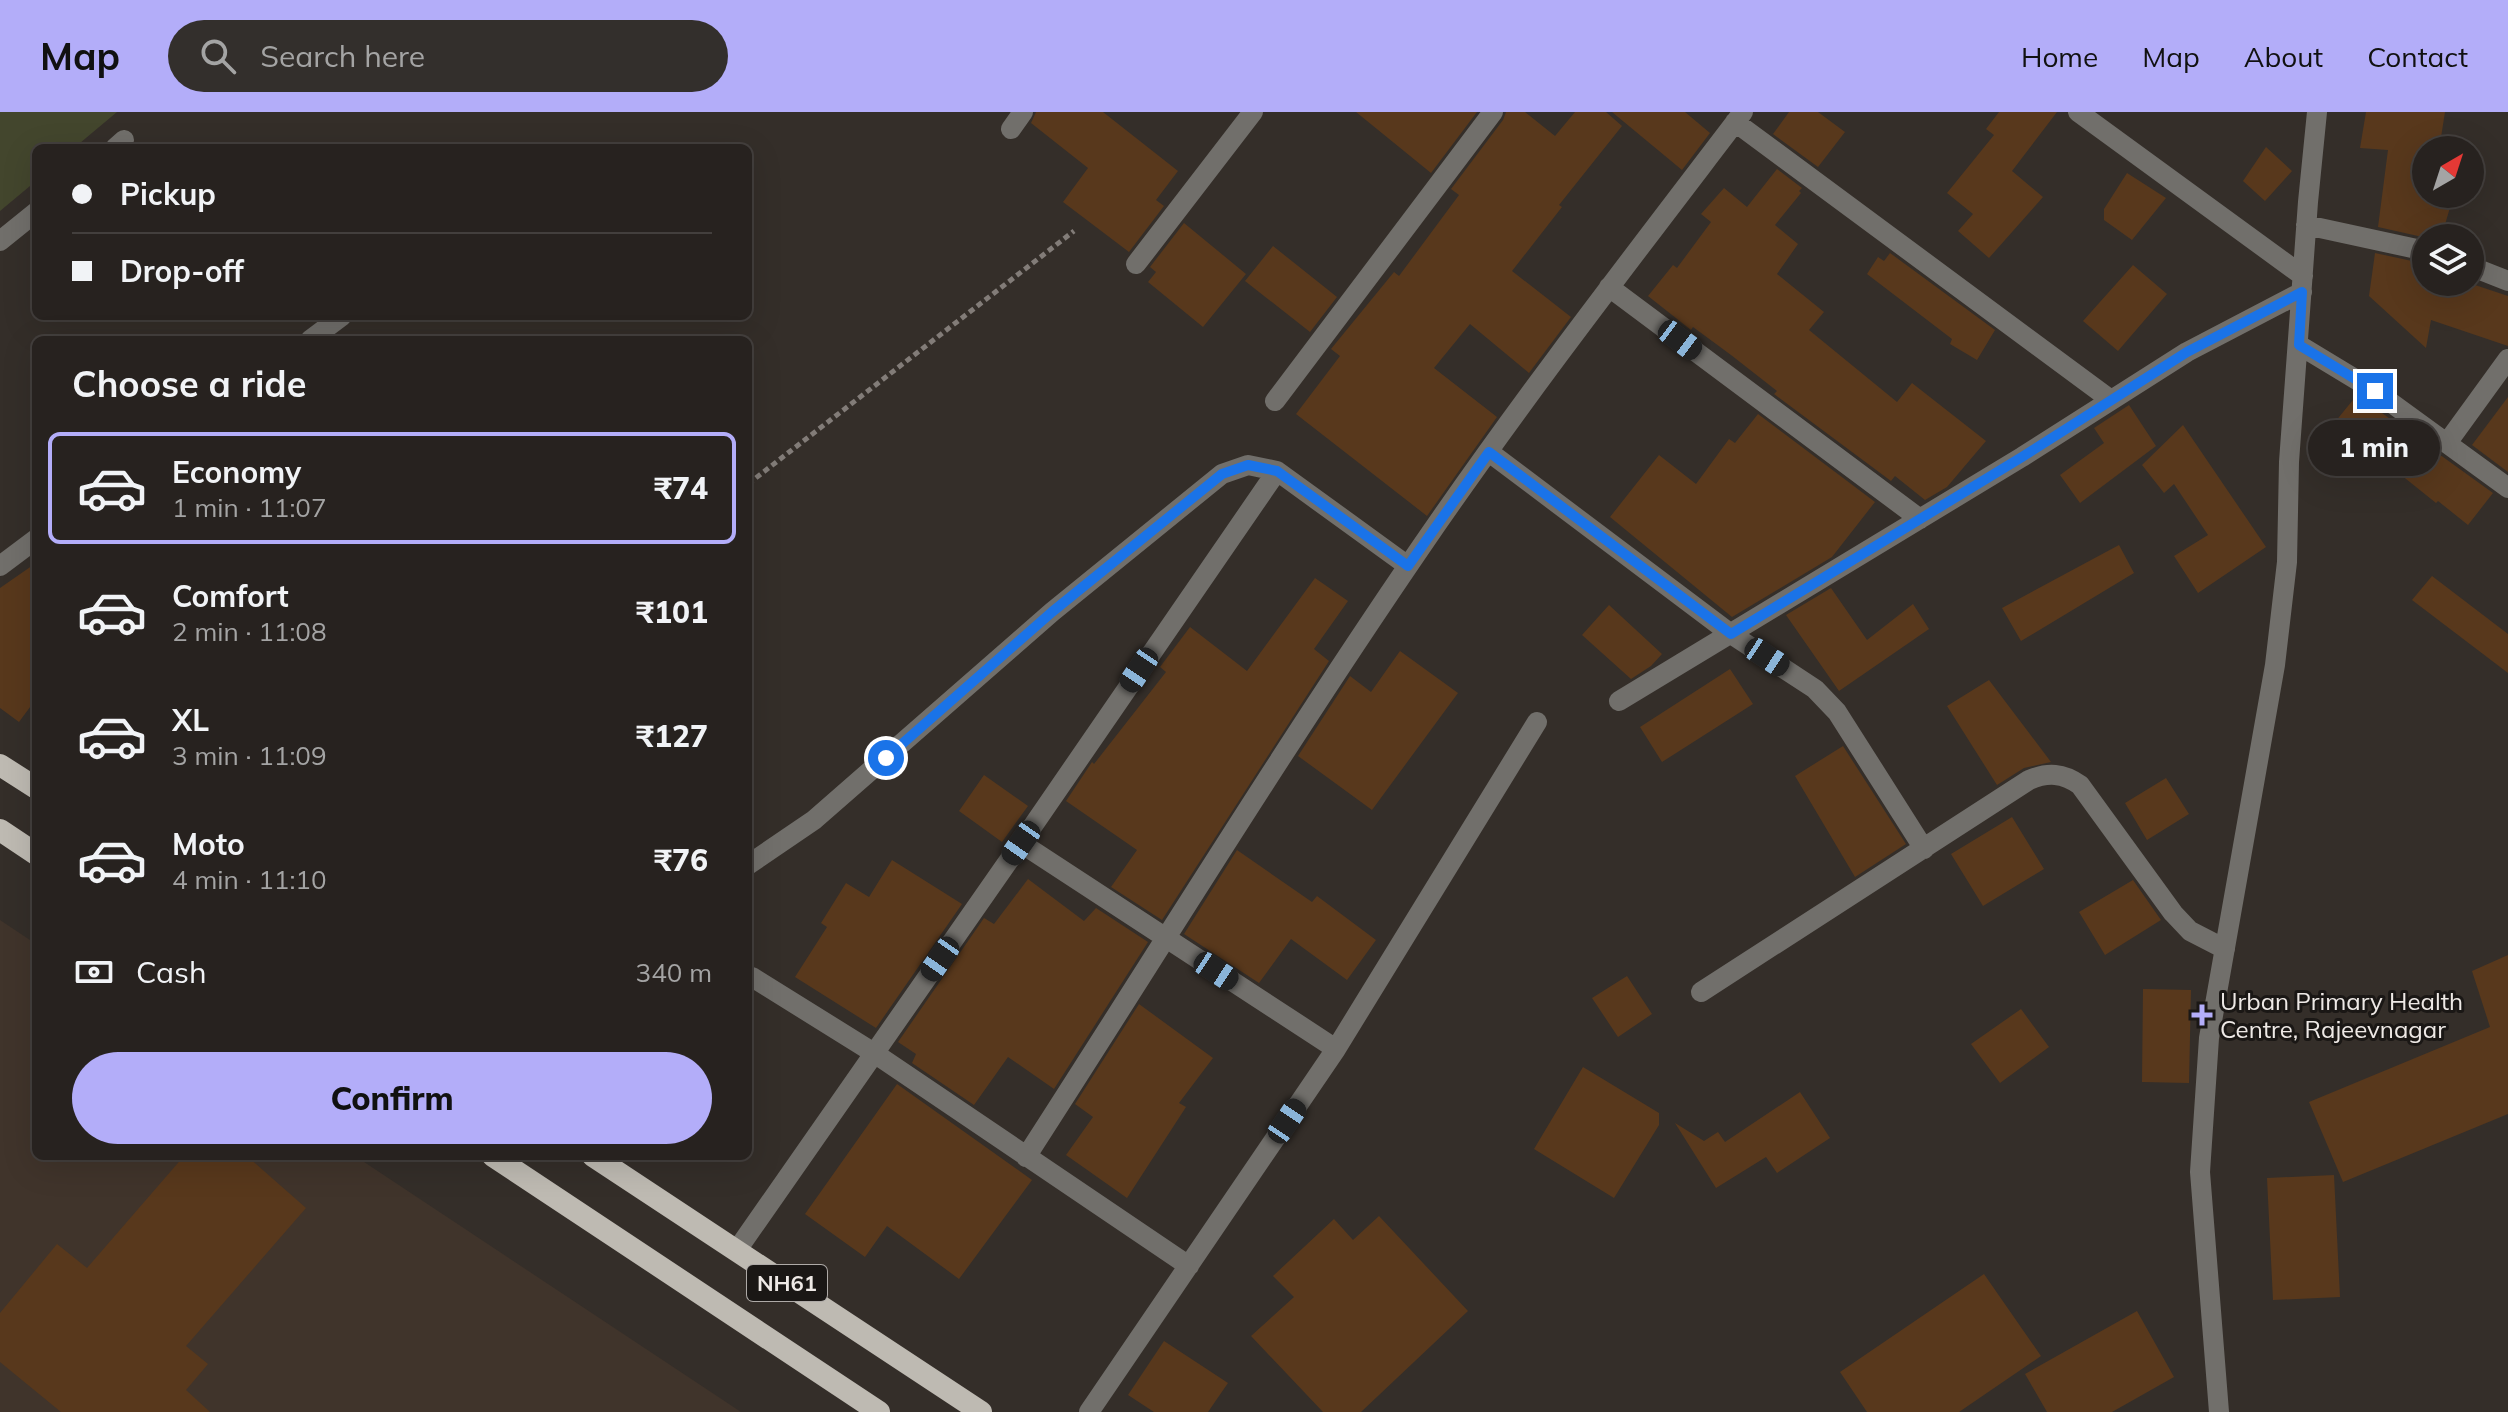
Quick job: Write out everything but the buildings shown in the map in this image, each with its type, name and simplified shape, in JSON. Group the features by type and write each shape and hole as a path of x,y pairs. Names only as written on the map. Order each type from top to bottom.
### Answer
{"highway":[{"path":"0,765 32,785"},
{"path":"0,830 32,851"},
{"name":"NH61","path":"499,1160 879,1412"},
{"name":"NH61","path":"599,1160 981,1412"}],"street":[{"path":"1136,264 1253,112"},
{"path":"1275,401 1493,112"},
{"path":"2078,112 2302,284"},
{"path":"2219,1412 2200,1172 2209,1038 2275,665 2287,562 2289,462 2317,112"},
{"path":"1026,1157 1408,566 1609,287 1739,117 2111,400"},
{"path":"0,241 32,215"},
{"path":"2306,225 2412,248"},
{"path":"2484,272 2508,281"},
{"path":"1619,701 2302,284"},
{"path":"1609,287 1920,519"},
{"path":"315,336 337,320"},
{"path":"2299,345 2375,391 2508,488"},
{"path":"2447,443 2508,359"},
{"path":"1489,452 1731,634 1815,689 1837,712 1924,849"},
{"path":"752,862 814,820 1052,612 1222,474 1248,465 1277,471 1408,566"},
{"path":"737,1250 1277,471"},
{"path":"0,566 32,542"},
{"path":"1089,1412 1336,1049 1537,722"},
{"path":"1701,992 2029,780 2043,774 2067,776 2080,785 2173,913 2190,931 2225,949"},
{"path":"1021,843 1336,1049"},
{"path":"752,977 874,1053 1189,1266"}],"path":[{"path":"752,481 1074,231"}],"shaded area":[{"path":"0,920 32,941 32,1160 361,1160 741,1412 0,1412"}],"green space":[{"path":"0,112 117,112 79,144 32,144 32,184 0,211"}],"place":[{"name":"Urban Primary Health Centre, Rajeevnagar","path":"2202,1015"}],"route":[{"path":"886,758 1052,612 1187,501 1222,474 1248,465 1277,471 1408,566 1489,452 1731,634 2022,457 2187,352 2302,292 2299,345 2375,391"}]}
